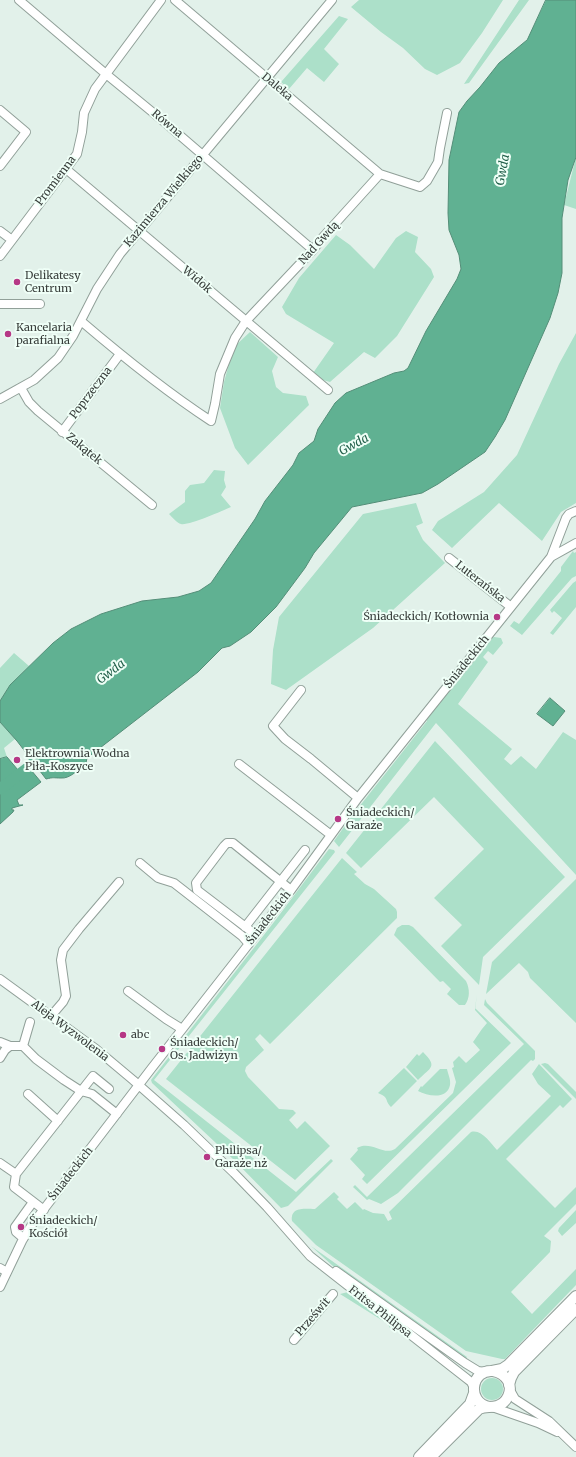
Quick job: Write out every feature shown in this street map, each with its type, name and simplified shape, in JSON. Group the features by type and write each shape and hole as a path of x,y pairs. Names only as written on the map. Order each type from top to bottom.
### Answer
{"main road":[{"path":"419,1457 470,1404 478,1377 489,1371 502,1369 508,1365 576,1296"},
{"path":"431,1457 481,1408 500,1405 504,1402 509,1395 511,1378 514,1372 576,1309"},
{"path":"489,1371 497,1372 503,1375 507,1379 510,1387"},
{"path":"474,1390 479,1402 491,1407"}],"street":[{"name":"Równa","path":"19,0 203,154 313,250"},
{"name":"Promienna","path":"0,256 77,154 82,132 84,113 95,89 161,0"},
{"name":"Daleka","path":"175,0 380,174"},
{"name":"Kazimierza Wielkiego","path":"0,399 21,388 40,375 55,362 68,344 107,273 120,254 332,0"},
{"path":"0,110 26,132 0,166"},
{"path":"380,174 420,187 427,181 438,162 447,113"},
{"name":"Widok","path":"66,168 328,390"},
{"name":"Nad Gwdą","path":"120,354 184,404 211,421 220,374 235,338 246,321 313,250 380,174"},
{"path":"0,230 12,240"},
{"path":"0,304 40,304"},
{"path":"81,321 120,354"},
{"name":"Poprzeczna","path":"62,432 120,354"},
{"name":"Zakątek","path":"21,388 32,406 152,506"},
{"path":"551,557 566,518 569,514 576,511"},
{"path":"551,557 576,543"},
{"name":"Śniadeckich","path":"0,1287 4,1270 23,1238 44,1210 182,1029 291,890 358,798 551,557"},
{"name":"Luterańska","path":"449,558 511,607"},
{"path":"301,690 273,726 285,739 358,798"},
{"path":"239,764 331,835"},
{"path":"256,935 196,888 195,885 198,880 213,860 226,844 233,843 291,890"},
{"path":"245,927 305,850"},
{"path":"140,863 158,878 174,883 242,936 249,944"},
{"path":"51,1016 66,996 61,960 63,950 119,882"},
{"name":"Aleja Wyzwolenia","path":"0,979 107,1058 139,1085"},
{"path":"128,991 182,1029"},
{"path":"22,1046 30,1022"},
{"path":"0,1042 10,1046 22,1046 36,1059 64,1080 81,1091 92,1094 117,1114"},
{"path":"0,1058 5,1050 10,1046"},
{"path":"44,1210 14,1187 16,1174 93,1076 109,1089"},
{"name":"Fritsa Philipsa","path":"139,1085 225,1164 290,1232 321,1260 465,1363 478,1370 489,1371"},
{"path":"28,1094 58,1121"},
{"path":"0,1164 16,1174"},
{"path":"23,1238 16,1232 15,1228 33,1202"},
{"name":"Fritsa Philipsa","path":"290,1232 300,1246 319,1264 471,1382 474,1390"},
{"name":"Prześwit","path":"294,1340 333,1294"},
{"path":"510,1387 515,1399 549,1421 576,1447"},
{"path":"491,1407 545,1426 565,1437"}],"shaded area":[{"path":"359,0 503,0 482,33 460,63 437,75 425,69 403,48 351,7"},
{"path":"519,0 529,0 469,83 464,84"},
{"path":"339,16 348,19 324,49 339,64 324,82 307,68 289,89 281,82"},
{"path":"576,157 576,209 564,205"},
{"path":"406,231 418,237 415,252 431,269 434,277 397,336 375,358 364,352 330,382 323,380 313,373 334,343 286,314 282,307 299,278 336,235 350,245 374,269 396,238"},
{"path":"250,332 278,357 272,371 276,387 283,393 306,396 309,405 248,465 235,448 220,408 224,382 235,346"},
{"path":"576,333 576,503 561,512 542,541 499,503 452,548 432,530 438,521 484,492 517,455 559,364"},
{"path":"214,470 225,471 224,480 226,487 221,495 231,507 205,518 190,523 181,524 169,514 185,502 185,491 190,485 204,483"},
{"path":"416,503 423,523 416,526 423,540 445,563 373,628 286,690 271,684 273,650 279,617 363,514"},
{"path":"573,551 574,553 576,552 576,576 572,578 522,635 510,626 514,621 519,624 561,571 561,567"},
{"path":"576,581 576,607 553,635 550,633 562,618 554,611 552,613 550,610"},
{"path":"494,637 501,638 503,643 493,655 488,651 483,657 488,662 458,704 512,749 504,759 511,765 521,756 536,769 563,732 576,740 576,875 436,723 339,847 334,841 351,817 427,721 426,718 489,639"},
{"path":"14,653 29,666 10,685 0,701 0,668"},
{"path":"0,722 15,739 4,748 7,757 0,759"},
{"path":"435,741 565,877 483,957 479,985 441,946 462,925 434,898 484,849 434,797 361,868 346,853"},
{"path":"329,849 334,850 335,852 154,1080 296,1192 331,1159 333,1161 288,1206 281,1208 233,1159 152,1083 151,1080"},
{"path":"342,858 357,872 354,874 365,884 374,889 396,909 397,918 270,1044 260,1034 255,1039 264,1050 246,1067 245,1071 248,1077 279,1109 293,1110 296,1113 289,1120 297,1129 305,1121 330,1146 295,1180 166,1079"},
{"path":"576,879 576,1023 530,978 528,972 519,963 486,994 492,962"},
{"path":"402,925 409,925 413,927 466,981 469,993 465,1005 459,1005 447,994 451,989 443,981 440,982 394,935 397,928"},
{"path":"485,999 487,1003 535,1051 535,1059 533,1061 531,1060 398,1193 381,1204 369,1199 367,1200 353,1187 355,1185 367,1197 524,1044 484,1005"},
{"path":"475,1008 511,1043 367,1184 362,1179 365,1175 350,1159 358,1150 357,1148 362,1146 386,1151 395,1149 453,1093 456,1082 452,1068 454,1067 453,1062 459,1056 466,1063 480,1050 473,1042 487,1023 475,1010"},
{"path":"423,1052 428,1057 431,1067 418,1080 406,1067 417,1054 419,1056"},
{"path":"539,1064 572,1099 563,1108 560,1105 506,1159 555,1208 576,1187 576,1204 544,1236 551,1241 550,1252 511,1292 532,1314 576,1269 576,1285 505,1359 502,1359 466,1351 316,1245 292,1221 292,1216 293,1213 299,1209 315,1209 334,1192 339,1197 337,1199 347,1209 355,1202 363,1210 384,1214 388,1221 392,1219 389,1212 471,1132 482,1135 489,1140 497,1150 551,1096 538,1084 532,1074"},
{"path":"541,1064 548,1064 576,1092 576,1099"},
{"path":"404,1068 417,1081 391,1107 386,1098 378,1093"},
{"path":"440,1069 447,1069 450,1079 450,1085 445,1093 437,1096 418,1091 421,1086 422,1087"},
{"path":"576,1210 576,1223 562,1236 558,1231 559,1228"},
{"path":"311,1246 467,1357 465,1360 334,1267"},
{"path":"348,1292 353,1293 390,1324 390,1328 388,1324 340,1294"},
{"path":"492,1378 500,1381 503,1389 500,1397 492,1400 484,1397 481,1389 484,1381"}],"water":[{"path":"546,0 576,0 576,157 568,180 562,218 562,273 558,293 550,318 505,420 495,437 485,452 422,493 352,507 314,553 305,568 276,607 251,632 230,646 222,648 198,672 87,758 86,763 74,773 64,778 46,779 17,741 0,722 0,701 10,685 53,643 71,629 101,614 142,601 178,597 199,591 211,583 255,519 265,501 293,465 299,453 314,441 318,429 335,403 346,393 394,373 404,371 408,368 426,331 457,279 461,269 459,255 449,230 448,213 449,160 459,112 499,63 527,40"},
{"path":"550,698 565,711 553,726 537,714"},
{"path":"7,757 18,770 26,764 41,782 17,800 19,805 23,805 12,808 12,810 14,810 13,812 0,824 0,759"}],"waterway":[{"name":"Gwda","path":"0,789 29,767 44,752"}],"place":[{"name":"Delikatesy Centrum","path":"17,282"},
{"name":"Kancelaria parafialna","path":"8,334"},
{"name":"Śniadeckich/ Kotłownia","path":"497,617"},
{"name":"Elektrownia Wodna Piła-Koszyce","path":"17,760"},
{"name":"Śniadeckich/ Garaże","path":"338,819"},
{"name":"abc","path":"123,1035"},
{"name":"Śniadeckich/ Os. Jadwiżyn","path":"162,1049"},
{"name":"Philipsa/ Garaże nż","path":"207,1157"},
{"name":"Śniadeckich/ Kościół","path":"21,1227"}]}
